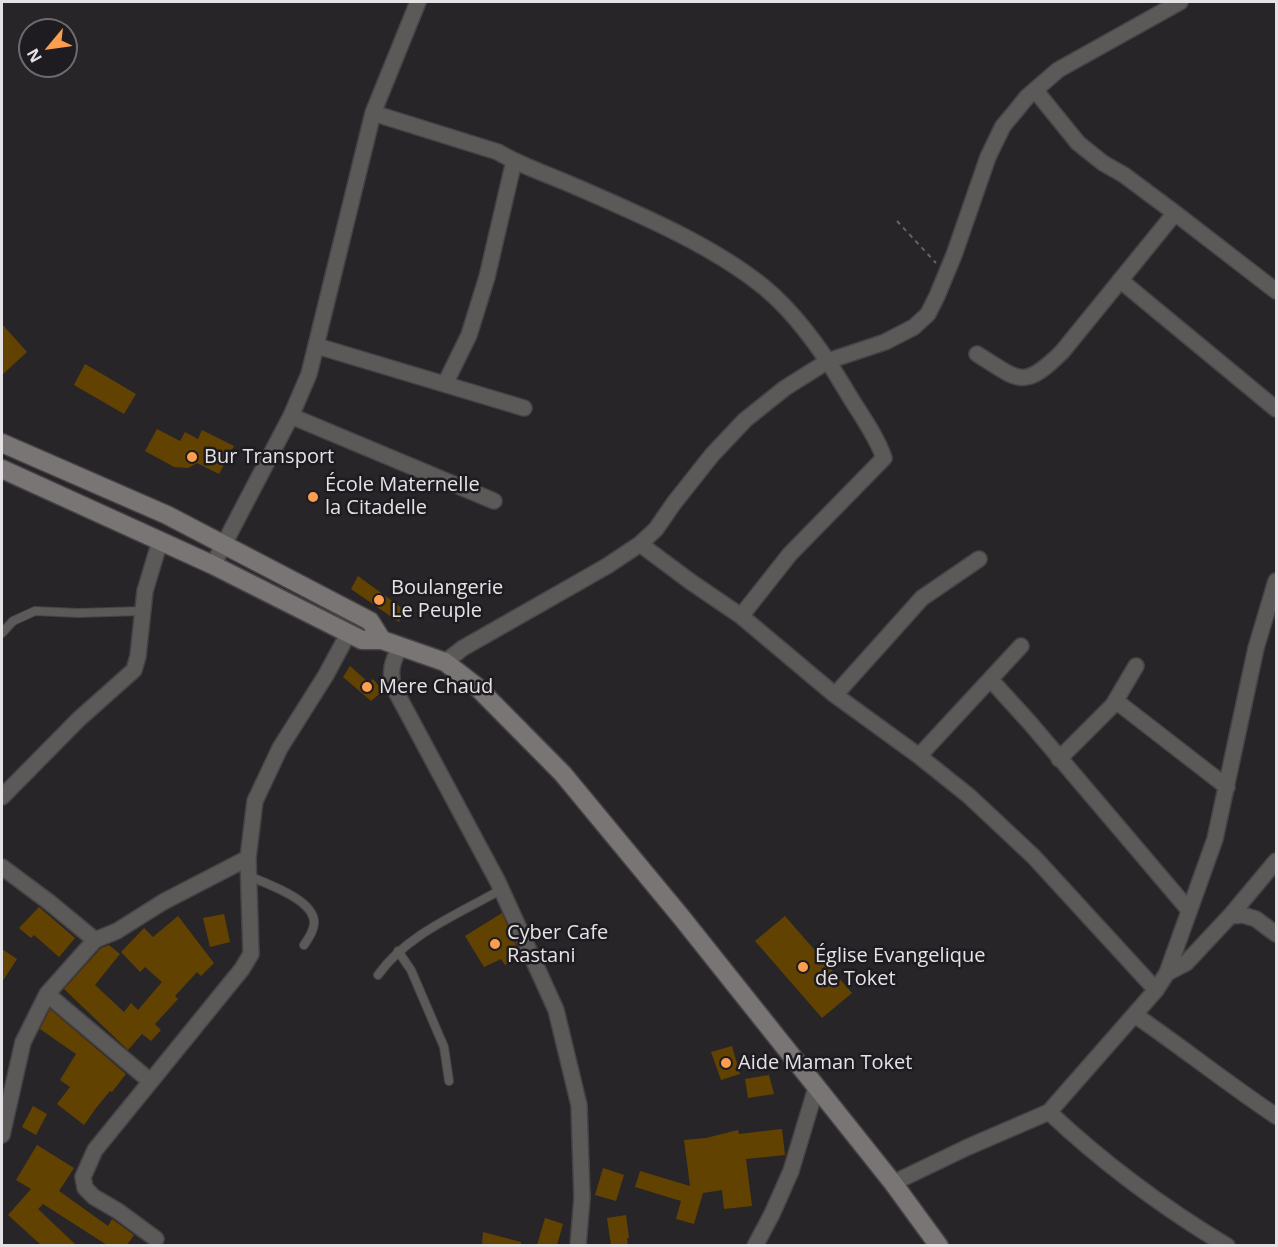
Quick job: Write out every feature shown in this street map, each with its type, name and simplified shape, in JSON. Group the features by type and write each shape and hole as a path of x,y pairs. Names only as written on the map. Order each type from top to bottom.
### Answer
{"street":[{"path":"213,565 291,416 309,374 374,113 418,2"},
{"path":"446,662 463,648 607,566 640,543 656,529 712,455 745,420 785,388 828,361 885,342 914,327 928,314 946,274 988,157 1004,126 1027,97 1058,70 1180,2"},
{"path":"1035,90 1078,142 1103,163 1124,175 1276,291"},
{"path":"374,113 487,148 648,220 731,263 766,289 828,361 884,458 790,554 741,616"},
{"path":"445,384 469,335 487,278 514,161"},
{"path":"977,354 1012,375 1026,379 1043,371 1175,213"},
{"path":"1120,280 1276,410"},
{"path":"317,346 524,408"},
{"path":"291,416 494,501"},
{"path":"2,443 167,515 370,621 382,640"},
{"path":"2,469 213,565 348,634 362,640 382,640 446,662 476,686 563,774 682,918 893,1183 939,1245"},
{"path":"3,794 134,670 138,656 145,591 160,541"},
{"path":"640,543 741,616 835,695 919,756 969,796 1034,857 1156,990"},
{"path":"835,695 922,598 979,559"},
{"path":"893,1183 1049,1112 1135,1015 1167,973 1188,909 1215,839 1256,648 1276,581"},
{"path":"156,1239 118,1211 94,1197 85,1188 82,1177 95,1150 242,969 251,954 248,858 255,801 280,748 326,675 348,634"},
{"path":"919,756 1021,646"},
{"path":"400,647 392,662 390,676 394,688 502,889 556,1010 579,1106 582,1198 578,1245"},
{"path":"1059,759 1116,701 1136,666"},
{"path":"991,680 1188,909"},
{"path":"1116,701 1227,787"},
{"path":"2,1135 24,1042 47,994 95,940 117,931 163,902 248,858"},
{"path":"1167,973 1186,963 1230,916 1276,861"},
{"path":"2,867 50,902 95,940"},
{"path":"1230,916 1243,915 1256,920 1276,934"},
{"path":"47,994 150,1081"},
{"path":"1135,1015 1276,1116"},
{"path":"755,1245 791,1171 816,1088"},
{"path":"1049,1112 1102,1159 1194,1226 1227,1245"}],"lane":[{"path":"2,633 13,621 35,611 78,613 143,611"},
{"path":"248,875 296,898 306,906 314,923 312,933 304,945"},
{"path":"378,975 398,951 424,933 502,889"},
{"path":"398,951 411,970 441,1038 450,1081"}],"path":[{"path":"897,221 946,274"}],"building":[{"path":"2,324 27,352 2,375"},
{"path":"85,364 136,394 124,414 74,385"},
{"name":"Bur Transport","path":"157,429 180,441 185,432 198,439 202,430 234,446 219,474 197,463 188,468 174,467 145,451"},
{"name":"Boulangerie Le Peuple","path":"358,576 406,611 399,622 351,589"},
{"name":"Mere Chaud","path":"350,666 369,683 373,679 383,691 371,701 343,677"},
{"path":"39,907 75,938 59,957 34,935 31,938 19,928"},
{"name":"Cyber Cafe Rastani","path":"502,913 520,955 505,965 501,959 484,967 465,936"},
{"path":"224,914 230,942 210,947 203,918"},
{"path":"178,916 214,963 201,976 197,972 175,996 178,999 155,1024 161,1030 151,1041 142,1034 128,1050 64,989 101,948 109,945 120,954 95,985 124,1012 131,1003 138,1010 162,982 145,967 140,972 121,952 144,928 153,937"},
{"name":"Église Evangelique de Toket","path":"785,916 852,993 822,1018 755,941"},
{"path":"2,949 17,959 2,982"},
{"path":"50,1009 126,1074 84,1125 57,1104 70,1087 60,1080 76,1054 40,1029"},
{"name":"Aide Maman Toket","path":"732,1046 740,1074 721,1080 711,1052"},
{"path":"769,1075 774,1094 748,1098 745,1079"},
{"path":"33,1106 47,1114 36,1135 22,1127"},
{"path":"782,1129 785,1155 746,1159 752,1206 724,1209 722,1190 703,1193 694,1224 676,1219 681,1201 635,1187 640,1171 690,1186 684,1140 706,1138 738,1130 739,1134"},
{"path":"37,1145 74,1168 59,1191 108,1226 112,1219 134,1235 127,1245 107,1245 43,1204 38,1209 76,1245 41,1245 8,1215 31,1189 16,1180"},
{"path":"603,1168 624,1175 616,1201 595,1195"},
{"path":"626,1215 628,1245 611,1245 607,1218"},
{"path":"545,1218 563,1224 557,1245 537,1245"},
{"path":"483,1232 521,1242 521,1245 482,1245"}],"place":[{"name":"Bur Transport","path":"192,457"},
{"name":"École Maternelle la Citadelle","path":"313,497"},
{"name":"Boulangerie Le Peuple","path":"379,600"},
{"name":"Mere Chaud","path":"367,687"},
{"name":"Cyber Cafe Rastani","path":"495,944"},
{"name":"Église Evangelique de Toket","path":"803,967"},
{"name":"Aide Maman Toket","path":"726,1063"}]}
